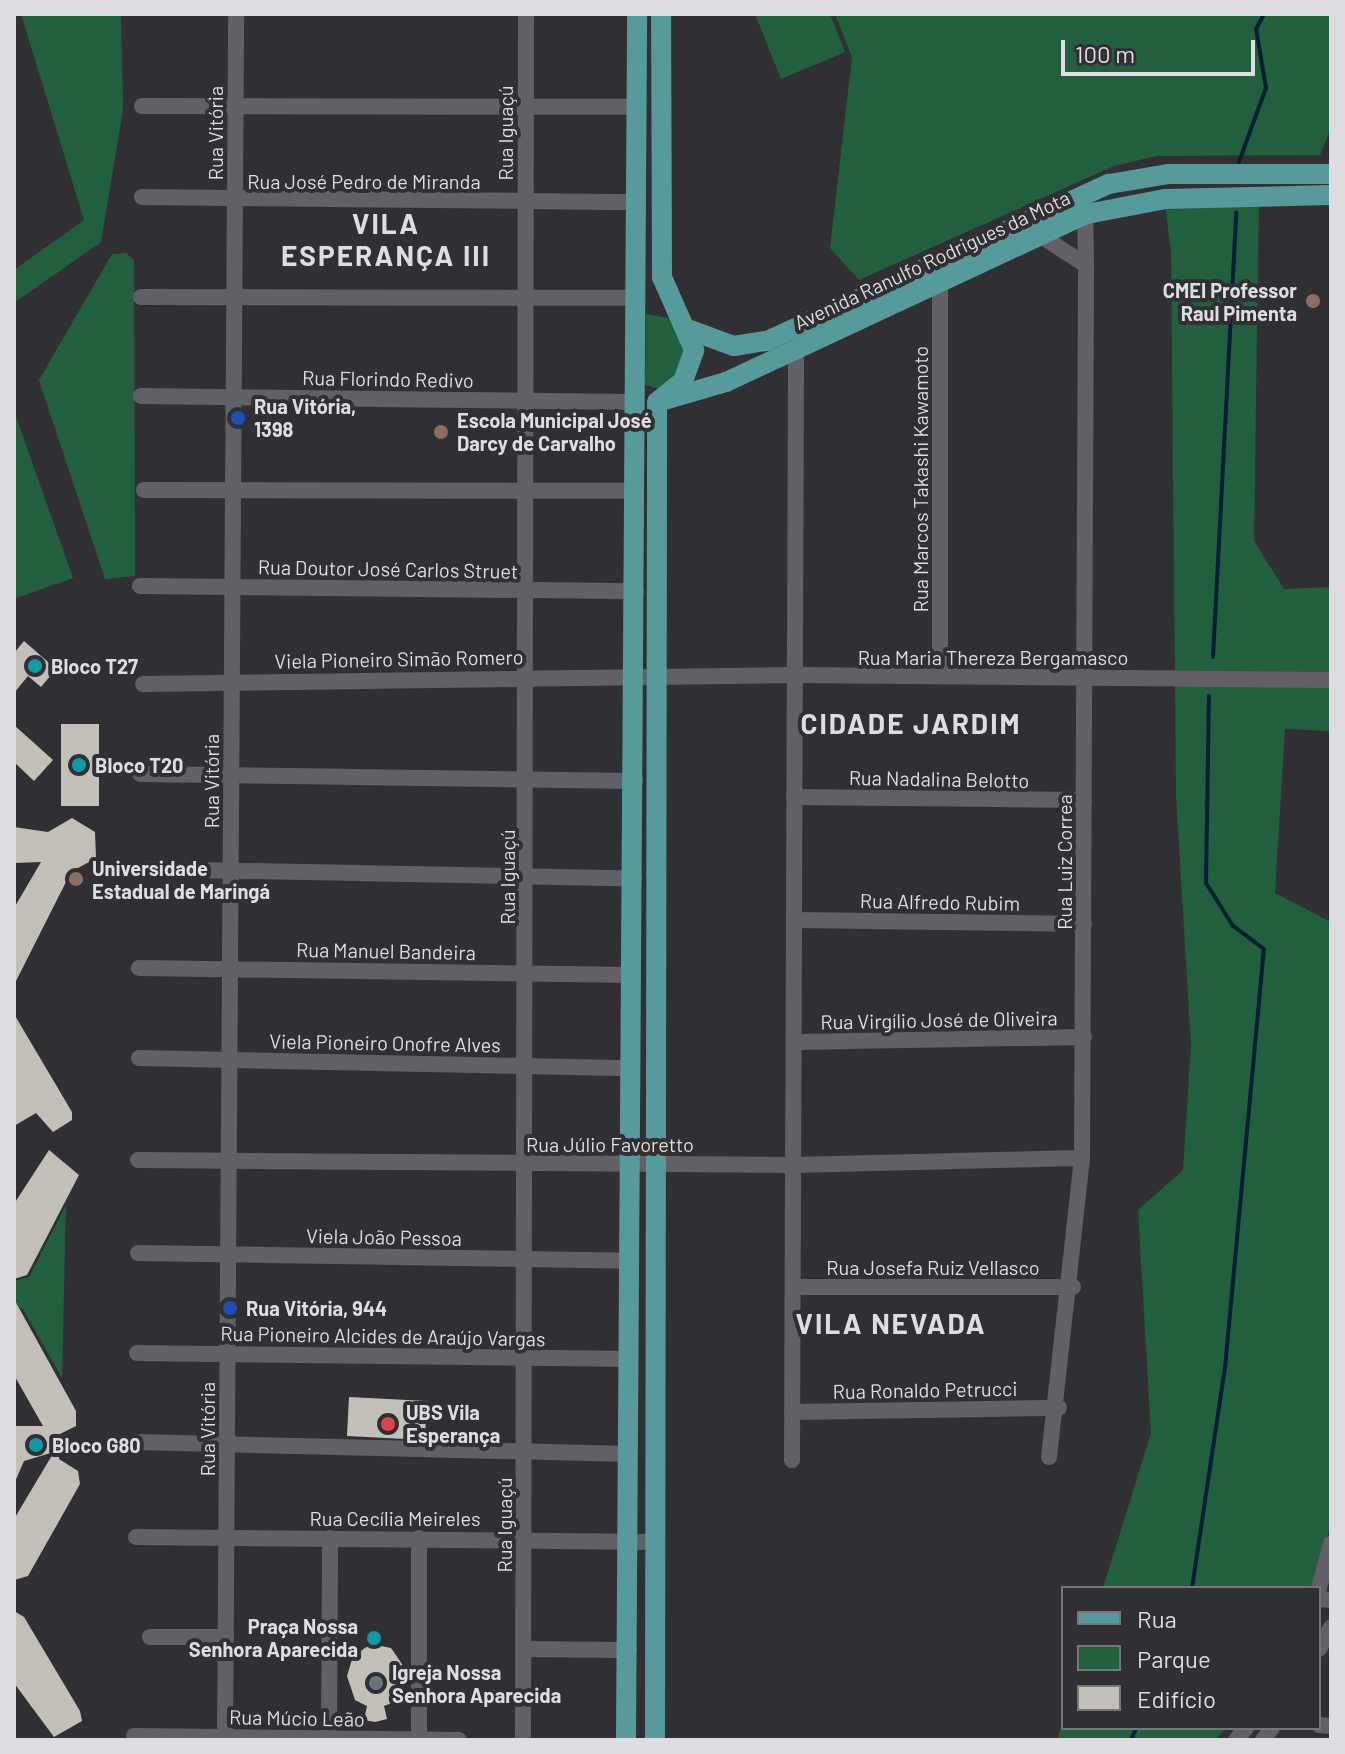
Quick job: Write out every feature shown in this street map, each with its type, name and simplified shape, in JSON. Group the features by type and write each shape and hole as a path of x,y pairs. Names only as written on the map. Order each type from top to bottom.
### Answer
{"main road":[{"path":"637,14 634,202 636,591 645,678 656,1164 655,1740"},
{"path":"626,1740 635,781 645,678 657,402 692,366 690,330 667,301 659,247 661,14"},
{"name":"Avenida Ranulfo Rodrigues da Mota","path":"690,330 734,346 767,341 1082,192 1169,174 1331,174"},
{"name":"Avenida Ranulfo Rodrigues da Mota","path":"635,402 657,402 726,382 1038,234 1087,214 1165,199 1331,195"},
{"path":"634,298 667,301"}],"street":[{"name":"Rua Vitória","path":"225,1738 236,14"},
{"name":"Rua Iguaçú","path":"523,1740 529,591 529,401 524,202 526,14"},
{"path":"142,106 235,103 636,107"},
{"name":"Rua Luiz Correa","path":"1049,1457 1059,1408 1073,1287 1082,1158 1087,214 1082,192"},
{"name":"Rua José Pedro de Miranda","path":"142,197 634,202"},
{"path":"1038,234 1086,265"},
{"name":"Rua Marcos Takashi Kawamoto","path":"940,282 940,676"},
{"path":"141,297 634,298"},
{"path":"792,1460 796,349"},
{"name":"Rua Florindo Redivo","path":"141,396 635,402"},
{"path":"144,490 636,491"},
{"name":"Rua Doutor José Carlos Struet","path":"140,586 636,591"},
{"name":"Rua Maria Thereza Bergamasco","path":"645,678 793,675 1331,680"},
{"name":"Viela Pioneiro Simão Romero","path":"143,684 645,678"},
{"path":"140,774 231,778 635,781"},
{"name":"Rua Nadalina Belotto","path":"794,797 1084,800"},
{"path":"145,869 634,878"},
{"name":"Rua Alfredo Rubim","path":"795,920 1084,924"},
{"name":"Rua Manuel Bandeira","path":"139,968 632,975"},
{"name":"Rua Virgílio José de Oliveira","path":"794,1042 1084,1037"},
{"name":"Viela Pioneiro Onofre Alves","path":"139,1058 630,1068"},
{"name":"Rua Júlio Favoretto","path":"138,1160 793,1165 1082,1158"},
{"name":"Viela João Pessoa","path":"138,1253 629,1261"},
{"name":"Rua Josefa Ruiz Vellasco","path":"793,1287 1073,1287"},
{"name":"Rua Pioneiro Alcides de Araújo Vargas","path":"137,1353 629,1359"},
{"name":"Rua Ronaldo Petrucci","path":"792,1412 1059,1408"},
{"path":"136,1442 629,1454"},
{"name":"Rua Cecília Meireles","path":"136,1537 655,1542"},
{"path":"329,1738 330,1538"},
{"path":"419,1538 419,1739"},
{"path":"1320,1586 1331,1544"},
{"path":"1321,1645 1331,1627"},
{"path":"150,1637 226,1637"},
{"path":"523,1649 629,1650"},
{"name":"Rua Múcio Leão","path":"134,1736 459,1740"}],"green space":[{"path":"21,14 121,14 123,110 101,242 14,303 14,270 84,220"},
{"path":"755,14 830,14 845,52 781,79"},
{"path":"835,14 1331,14 1331,128 1320,155 1157,156 1114,166 859,280 830,248 852,57"},
{"path":"1259,194 1254,541 1284,589 1331,587 1331,725 1329,731 1285,729 1275,893 1331,922 1331,1524 1312,1586 1104,1586 1151,1433 1138,1210 1183,1170 1191,1045 1176,796 1171,253 1164,195"},
{"path":"126,253 134,260 135,576 105,579 39,380 112,254"},
{"path":"646,314 669,318 684,338 682,372 659,389 645,385"},
{"path":"14,411 73,578 14,599"},
{"path":"66,1205 62,1378 23,1309 14,1307 14,1281 29,1277"},
{"path":"1061,1727 1061,1730 1224,1730 1215,1740 1057,1740"}],"building":[{"name":"Bloco T27","path":"24,641 56,669 41,687 28,676 14,693 14,653"},
{"name":"Bloco T20","path":"61,724 99,724 99,806 61,806"},
{"path":"14,725 53,760 34,781 14,762"},
{"path":"72,818 95,832 96,858 71,872 14,985 14,908 41,862 14,863 14,827 48,832"},
{"path":"14,1014 72,1112 72,1120 53,1132 36,1113 14,1126"},
{"path":"49,1150 79,1175 27,1275 14,1279 14,1204"},
{"path":"14,1299 76,1411 76,1426 58,1435 59,1459 78,1471 80,1484 28,1576 14,1580 14,1519 54,1452 24,1461 14,1484 14,1426 43,1426 14,1375"},
{"name":"UBS Vila Esperança","path":"349,1397 427,1401 425,1440 347,1436"},
{"path":"14,1611 24,1617 80,1711 82,1721 54,1737 14,1683"},
{"name":"Igreja Nossa Senhora Aparecida","path":"371,1644 391,1648 404,1667 393,1692 397,1701 384,1706 387,1719 375,1722 364,1720 367,1706 355,1700 347,1676 353,1656"}],"waterway":[{"path":"1239,162 1266,88 1256,29 1264,14"},
{"path":"1213,657 1236,213"},
{"path":"1192,1586 1225,1368 1264,949 1233,926 1206,883 1209,696"},
{"path":"1131,1740 1135,1730"}],"place":[{"name":"CMEI Professor Raul Pimenta","path":"1313,301"},
{"name":"Rua Vitória, 1398","path":"238,418"},
{"name":"Escola Municipal José Darcy de Carvalho","path":"441,432"},
{"name":"Bloco T27","path":"35,666"},
{"name":"Bloco T20","path":"79,765"},
{"name":"Universidade Estadual de Maringá","path":"76,879"},
{"name":"Rua Vitória, 944","path":"230,1308"},
{"name":"UBS Vila Esperança","path":"388,1424"},
{"name":"Bloco G80","path":"36,1445"},
{"name":"Praça Nossa Senhora Aparecida","path":"374,1638"},
{"name":"Igreja Nossa Senhora Aparecida","path":"376,1683"}],"district":[{"name":"VILA ESPERANÇA III","path":"386,239"},
{"name":"CIDADE JARDIM","path":"911,723"},
{"name":"VILA NEVADA","path":"891,1323"}]}
